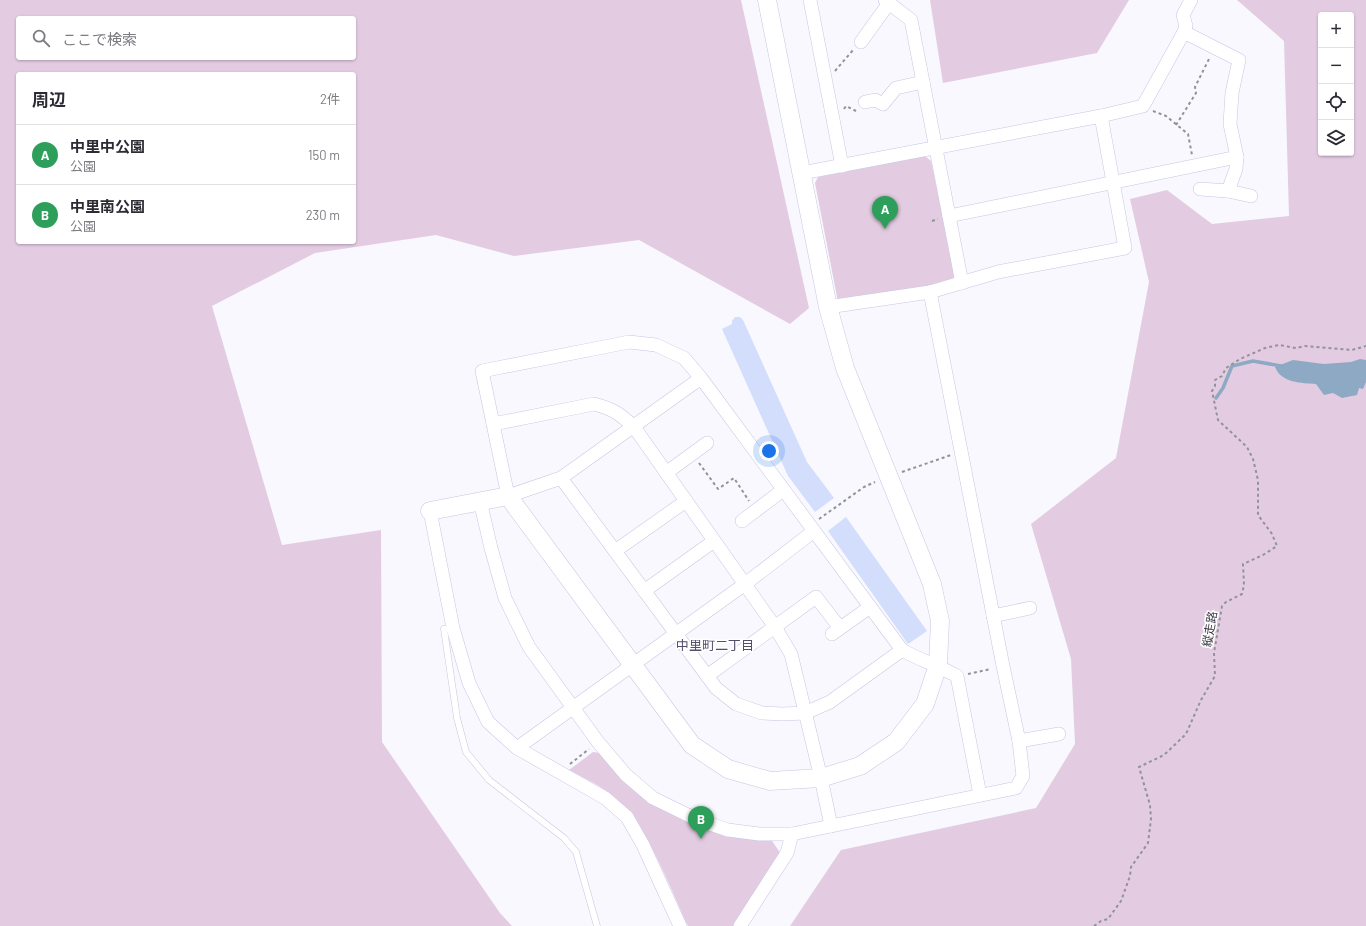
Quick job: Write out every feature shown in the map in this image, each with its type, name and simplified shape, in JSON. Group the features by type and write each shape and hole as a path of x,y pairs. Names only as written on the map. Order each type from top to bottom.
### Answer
{"street":[{"path":"767,0 828,307 845,368 932,584 940,621 938,665 925,704 896,742 860,766 821,778 770,781 728,769 692,745 632,666 508,496 482,371 629,342 656,345 684,358 702,378 902,650 923,661 938,665 957,676 980,795"},
{"path":"810,0 842,166"},
{"path":"802,173 1101,116 1143,106 1184,32 1186,26 1183,15 1191,0"},
{"path":"861,42 887,2 911,20 962,283"},
{"path":"1184,32 1239,60 1232,93 1230,124 1237,157 1236,169 1228,191"},
{"path":"865,102 875,100 884,104 896,88 923,82"},
{"path":"828,307 930,292 998,272 1125,248 1101,116"},
{"path":"949,216 1237,157"},
{"path":"1200,189 1228,191 1251,196"},
{"path":"480,501 505,598 529,647 598,742 626,775 653,798 696,820 728,830 759,834 792,834 1016,788 1023,776 1019,741 930,292"},
{"path":"680,926 643,845 627,817 605,798 517,748 488,722 469,684 453,628 430,510 508,496 561,478 702,378"},
{"path":"493,424 594,404 610,408 622,415 634,427 775,627 791,654 831,826"},
{"path":"666,473 707,443"},
{"path":"561,478 716,688 736,704 762,713 805,713 830,702 902,650"},
{"path":"742,520 784,490"},
{"path":"615,551 686,501"},
{"path":"517,748 745,584 814,531"},
{"path":"644,591 714,541"},
{"path":"707,676 816,597 836,631 870,607"},
{"path":"993,616 1030,608"},
{"path":"1019,741 1059,734"},
{"path":"740,926 787,853 792,834"}],"lane":[{"path":"453,628 444,629 457,718 466,752 489,780 564,838 576,852 596,926"}],"path":[{"path":"826,82 861,42"},
{"path":"1176,125 1196,93 1195,87 1215,49"},
{"path":"832,117 838,116 846,106 857,112 865,102"},
{"path":"1143,106 1166,116 1188,134 1195,166"},
{"name":"縦走路","path":"1094,926 1101,921 1108,919 1121,902 1130,876 1131,867 1148,843 1152,819 1150,805 1139,767 1164,755 1186,734 1201,700 1215,676 1214,653 1222,606 1226,602 1242,594 1244,585 1243,564 1263,555 1277,546 1272,534 1258,515 1258,480 1253,459 1247,447 1218,420 1212,391 1215,386 1215,380 1222,376 1226,368 1240,359 1265,348 1279,345 1296,348 1305,346 1352,350 1366,346"},
{"path":"692,454 718,489 734,478 756,510"},
{"path":"957,676 1003,666"},
{"path":"559,772 598,742"}],"shaded area":[{"path":"0,0 741,0 809,308 790,324 639,240 514,256 436,235 315,253 212,306 282,545 381,530 382,742 500,913 512,926 0,926"},
{"path":"930,0 1129,0 1097,53 943,83"},
{"path":"1237,0 1366,0 1366,926 790,926 841,850 1036,808 1075,744 1071,659 1031,524 1116,458 1149,282 1130,199 1167,190 1212,224 1289,216 1284,41"},
{"path":"925,156 931,161 955,275 951,282 838,302 815,183 818,177"},
{"path":"593,752 600,753 651,802 770,838 781,854 735,926 688,926 655,854 634,819 622,804 609,793 569,770"}],"water":[{"path":"1360,359 1366,360 1366,382 1363,389 1359,388 1357,395 1342,398 1333,393 1324,395 1316,384 1287,379 1278,372 1275,367 1293,360 1324,364 1351,362"}],"building":[{"path":"735,317 740,317 743,320 807,462 834,498 815,512 788,476 722,329 732,324"},
{"path":"846,517 927,631 908,644 828,531"}],"waterway":[{"path":"1216,398 1223,388 1232,366 1253,361 1281,366"}],"place":[{"name":"中里中公園","path":"885,229"},
{"name":"中里南公園","path":"701,839"}],"district":[{"name":"中里町二丁目","path":"715,645"}]}
